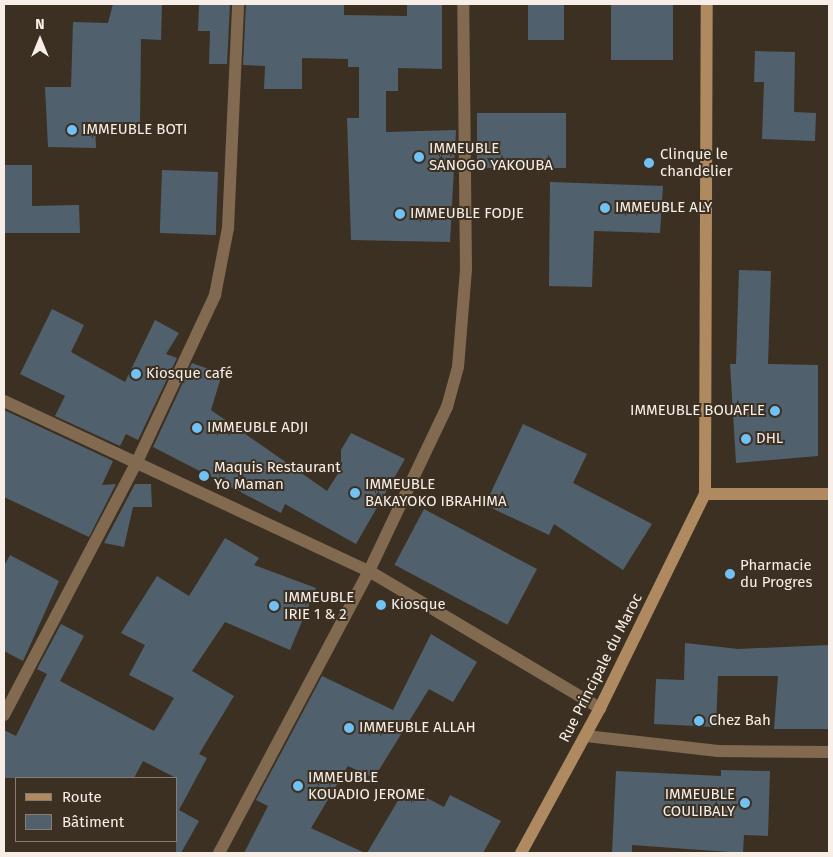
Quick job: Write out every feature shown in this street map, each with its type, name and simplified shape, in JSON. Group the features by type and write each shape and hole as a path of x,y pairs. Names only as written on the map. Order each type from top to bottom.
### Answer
{"street":[{"path":"4,715 136,464 215,295 228,228 238,4"},
{"path":"219,853 369,571 446,407 458,367 466,269 463,4"},
{"path":"707,4 705,494 829,494"},
{"path":"4,401 369,571 600,708"},
{"name":"Rue Principale du Maroc","path":"521,853 586,736 705,494"},
{"path":"586,736 718,751 829,752"}],"building":[{"path":"113,4 162,4 161,40 141,39 140,125 95,124 96,148 48,147 45,87 71,87 73,22 108,23"},
{"path":"199,4 230,4 227,64 209,64 210,31 198,31"},
{"path":"246,4 344,5 344,15 407,16 407,4 442,4 442,69 398,68 398,91 386,91 386,132 456,130 450,242 351,240 347,118 359,118 359,67 348,67 348,59 302,58 302,89 264,89 265,66 243,65"},
{"path":"528,4 564,4 564,40 528,40"},
{"path":"611,4 673,4 673,60 611,60"},
{"path":"755,51 795,52 794,112 816,113 815,141 762,139 764,82 754,82"},
{"path":"477,113 566,113 566,168 477,168"},
{"path":"4,165 32,165 32,206 79,205 80,233 4,233"},
{"path":"162,170 218,172 216,235 160,233"},
{"name":"IMMEUBLE ALY","path":"550,182 663,186 660,233 594,231 592,287 549,286"},
{"name":"IMMEUBLE BOUAFLE","path":"739,270 771,271 768,364 818,365 818,456 736,463 730,364 736,364"},
{"path":"52,309 84,325 71,352 125,382 155,320 179,333 166,354 177,358 138,440 126,434 120,446 55,416 65,396 20,374"},
{"path":"192,363 222,374 211,410 327,491 341,469 341,450 351,433 405,459 356,544 285,504 281,513 153,447"},
{"path":"4,410 113,461 102,485 116,484 89,537 4,497"},
{"path":"523,424 587,454 573,483 652,524 623,570 554,524 549,535 485,505"},
{"path":"135,484 151,484 152,507 133,507 124,547 104,543"},
{"path":"424,509 537,569 507,625 394,565"},
{"path":"225,538 259,558 254,565 316,588 290,650 225,622 192,671 234,696 199,754 207,758 179,810 199,821 181,853 176,853 176,842 178,842 178,777 174,777 143,761 135,777 4,778 4,730 16,736 47,674 37,669 61,624 84,636 60,681 154,731 174,698 129,675 145,645 121,633 157,576 189,596"},
{"path":"10,555 59,581 23,661 4,651 4,566"},
{"path":"431,634 477,662 453,702 429,689 374,778 348,766 311,828 365,853 244,853 268,806 256,800 322,676 393,710"},
{"path":"685,643 738,649 829,645 829,729 774,729 778,676 718,676 716,727 654,724 656,679 684,680"},
{"path":"721,770 770,771 768,836 744,835 743,853 632,845 632,853 612,853 616,771 721,776"},
{"path":"406,787 444,807 450,795 501,821 483,853 367,853"}],"place":[{"name":"IMMEUBLE BOTI","path":"72,130"},
{"name":"IMMEUBLE SANOGO YAKOUBA","path":"419,157"},
{"name":"Clinque le chandelier","path":"649,163"},
{"name":"IMMEUBLE ALY","path":"605,208"},
{"name":"IMMEUBLE FODJE","path":"400,214"},
{"name":"Kiosque café","path":"136,374"},
{"name":"IMMEUBLE BOUAFLE","path":"775,411"},
{"name":"IMMEUBLE ADJI","path":"197,428"},
{"name":"DHL","path":"746,439"},
{"name":"Maquis Restaurant Yo Maman","path":"204,476"},
{"name":"IMMEUBLE BAKAYOKO IBRAHIMA","path":"355,493"},
{"name":"Pharmacie du Progres","path":"730,574"},
{"name":"Kiosque","path":"381,605"},
{"name":"IMMEUBLE IRIE 1 & 2","path":"274,606"},
{"name":"Chez Bah","path":"699,721"},
{"name":"IMMEUBLE ALLAH","path":"349,728"},
{"name":"IMMEUBLE KOUADIO JEROME","path":"298,786"},
{"name":"IMMEUBLE COULIBALY","path":"745,803"}]}
